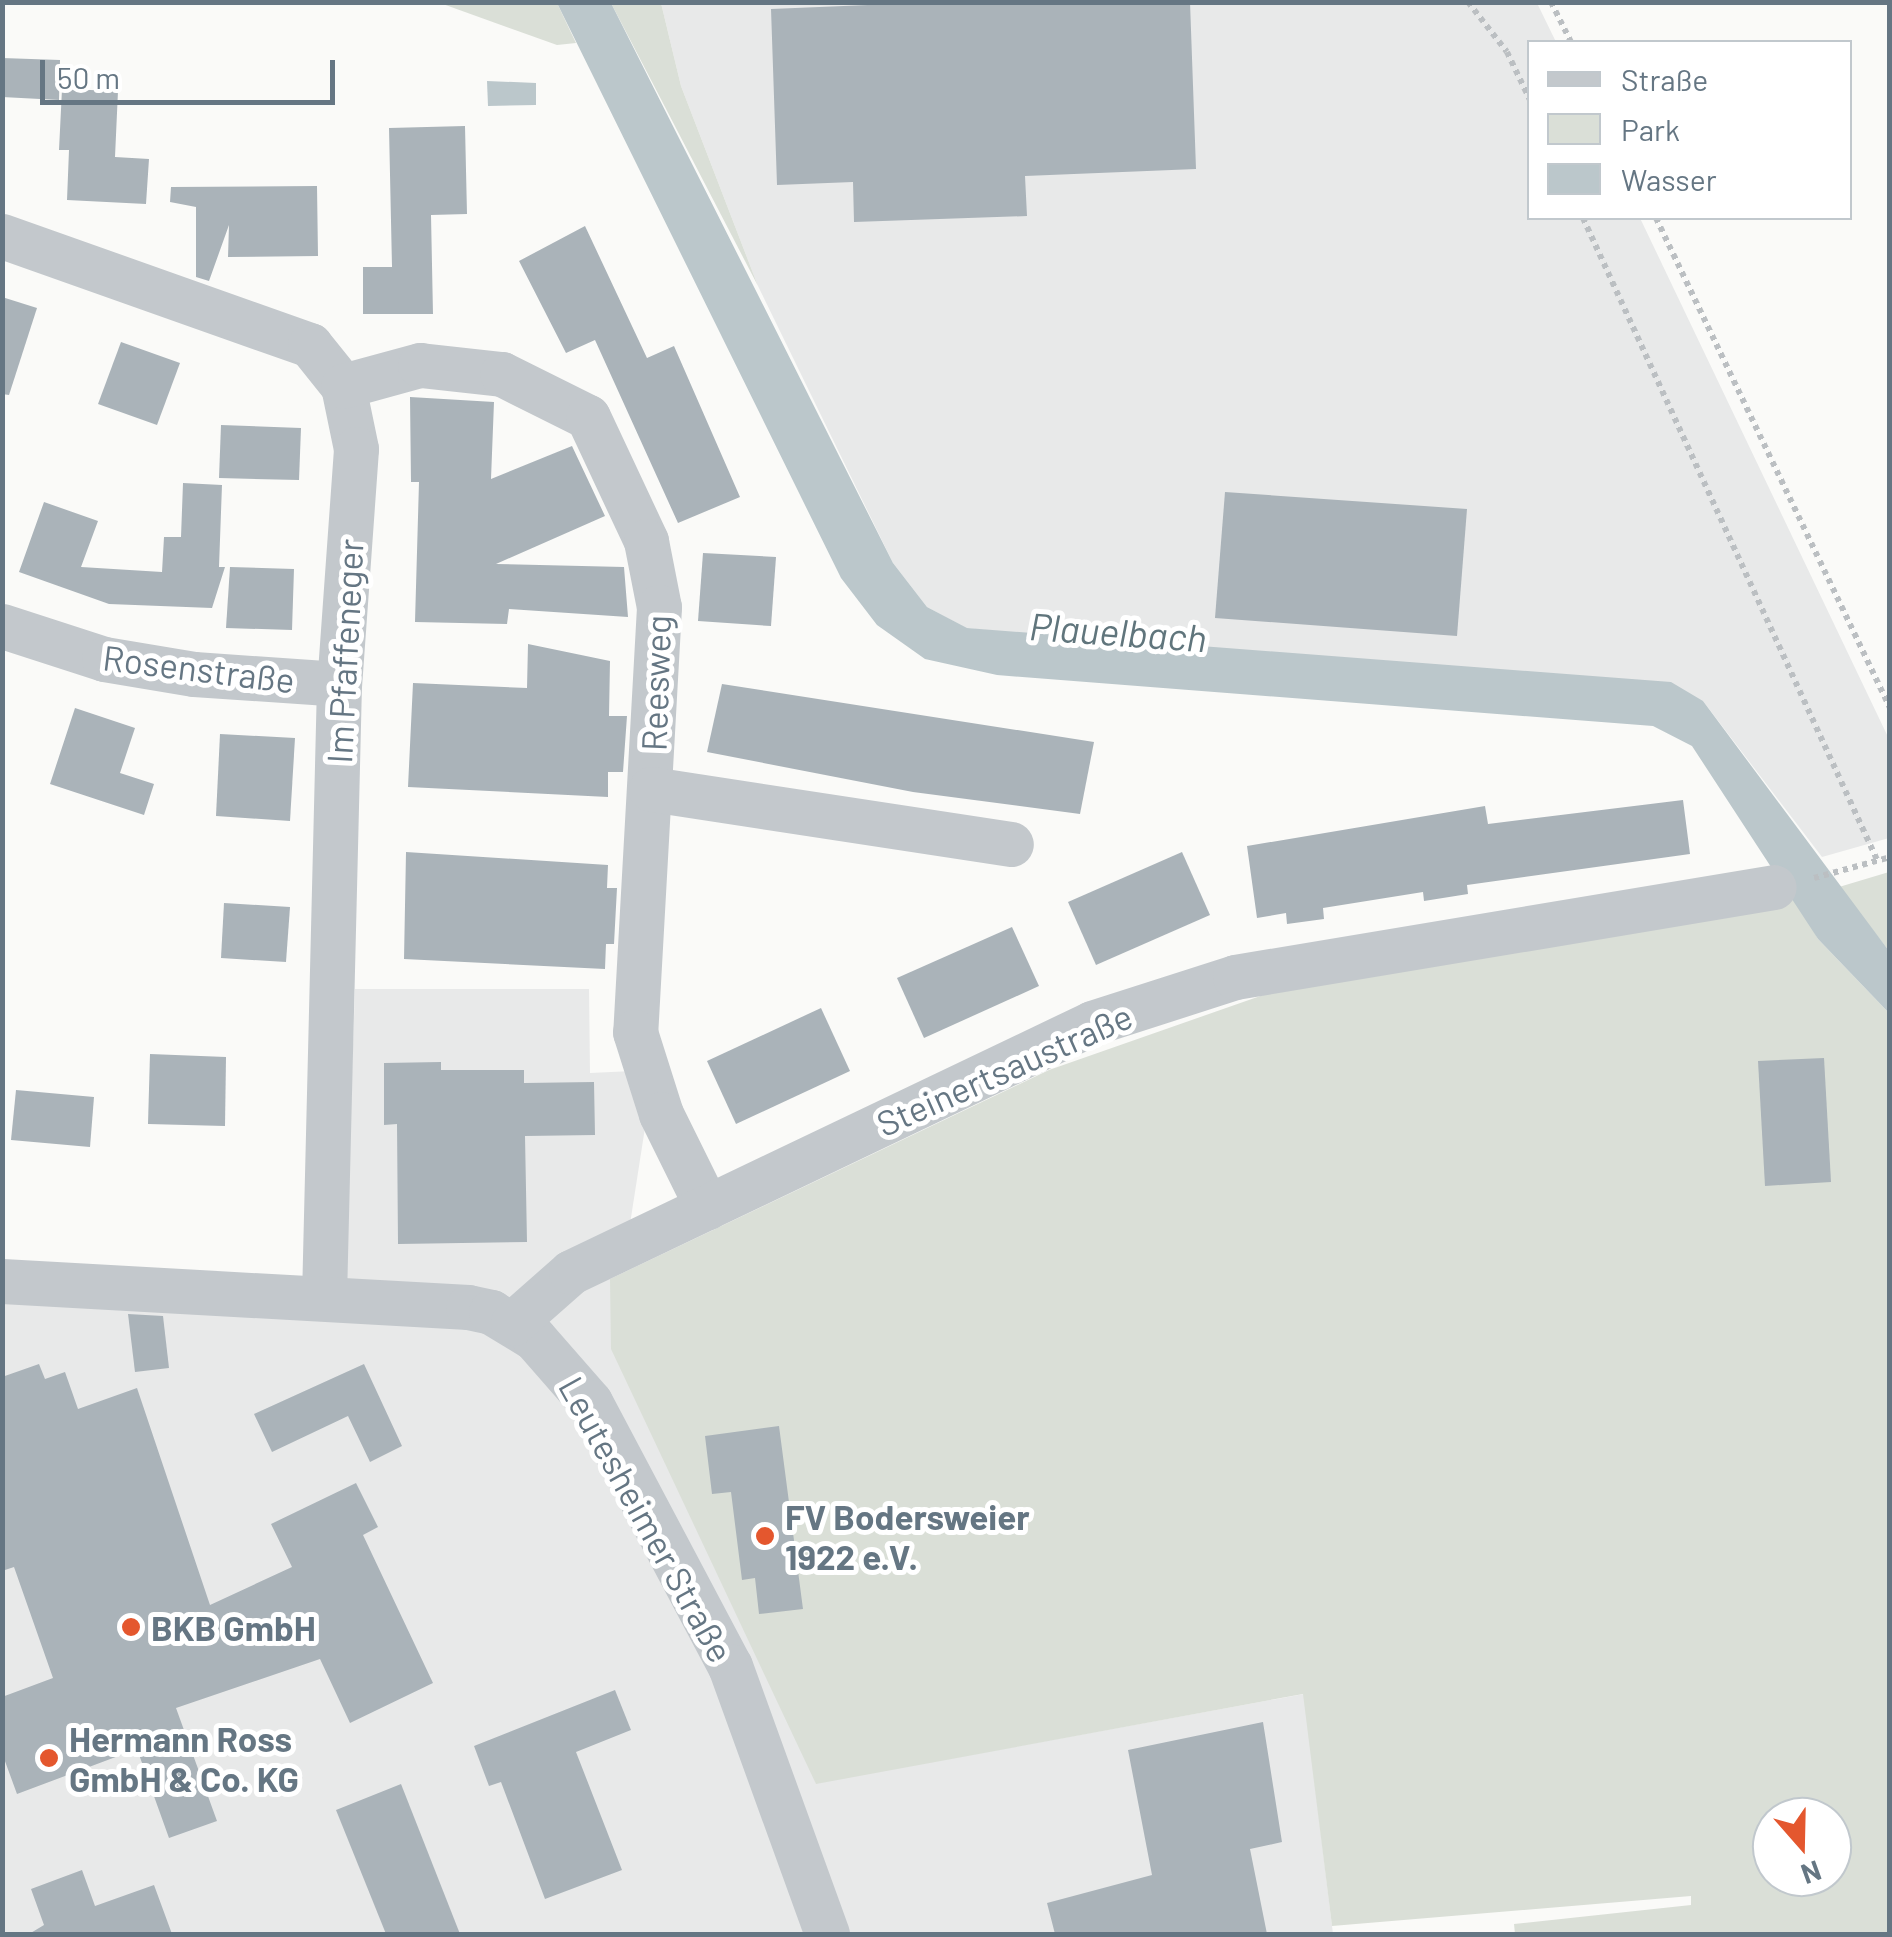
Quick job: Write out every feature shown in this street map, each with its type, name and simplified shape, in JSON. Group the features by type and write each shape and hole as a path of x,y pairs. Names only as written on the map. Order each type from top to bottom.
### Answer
{"street":[{"name":"Im Pfaffeneger","path":"2,236 310,345 343,386 356,449 339,684 324,1296"},
{"name":"Reesweg","path":"343,386 420,365 502,374 588,417 646,541 659,607 635,1032 661,1114 706,1207"},
{"name":"Rosenstraße","path":"2,626 104,659 158,668 339,684"},
{"path":"651,789 1011,844"},
{"name":"Steinertsaustraße","path":"513,1323 570,1272 1092,1023 1235,978 1774,888"},
{"name":"Leutesheimer Straße","path":"2,1282 324,1296 468,1307 513,1323 553,1355 590,1402 730,1666 827,1934"}],"path":[{"path":"1468,2 1508,52 1527,93"},
{"path":"1551,2 1570,40"},
{"path":"1584,220 1877,860"},
{"path":"1657,220 1890,708"},
{"path":"1842,871 1890,856"}],"shaded area":[{"path":"661,3 1537,3 1555,40 1527,40 1527,220 1641,220 1889,739 1889,838 1822,857 1703,701 966,628 927,607 893,563 758,286 681,86"},
{"path":"355,989 589,989 590,1073 654,1070 630,1224 610,1279 816,1783 1304,1694 1333,1934 3,1934 3,1289 344,1299"}],"green space":[{"path":"440,3 557,3 576,43 557,45"},
{"path":"611,3 661,3 681,86 758,286"},
{"path":"1889,872 1889,951 1839,887"},
{"path":"1796,899 1818,939 1889,1013 1889,1934 1515,1934 1514,1924 1691,1905 1691,1896 1332,1926 1303,1694 816,1784 611,1349 610,1279 1049,1070 1266,994"}],"water":[{"path":"557,3 611,3 893,563 927,607 967,628 1671,682 1703,701 1889,951 1889,1013 1818,939 1692,746 1653,726 997,675 925,659 877,625 841,578"},
{"path":"487,81 536,83 536,105 488,106"}],"building":[{"path":"940,2 1190,2 1196,169 1025,176 1027,216 854,222 853,182 777,185 771,9"},
{"path":"2,58 60,60 59,100 2,97"},
{"path":"62,89 118,91 115,157 149,159 146,204 67,200 69,150 59,150"},
{"path":"465,126 467,214 431,215 433,314 363,314 363,267 392,267 389,128"},
{"path":"317,186 318,256 228,257 229,225 209,281 196,277 196,207 170,202 171,187"},
{"path":"585,226 647,358 674,346 740,497 678,523 595,340 566,353 519,261"},
{"path":"2,297 37,308 9,395 2,394"},
{"path":"121,342 180,363 157,425 98,404"},
{"path":"410,397 494,402 491,479 572,446 605,516 496,564 624,567 628,617 509,609 507,624 415,622 419,482 411,482"},
{"path":"221,425 301,428 299,480 219,478"},
{"path":"183,483 222,485 219,567 225,567 212,608 109,604 19,572 44,502 98,521 81,567 162,572 164,537 181,537"},
{"path":"1225,492 1467,509 1457,636 1215,618"},
{"path":"703,553 776,557 771,626 698,621"},
{"path":"230,567 294,569 292,630 226,628"},
{"path":"528,644 610,661 609,716 627,716 623,772 608,772 608,797 408,787 413,683 527,688"},
{"path":"722,684 1094,742 1080,814 913,792 707,752"},
{"path":"75,708 135,728 120,773 154,784 144,815 50,784"},
{"path":"220,734 295,738 290,821 216,816"},
{"path":"1683,800 1690,854 1467,885 1468,894 1424,901 1423,892 1323,908 1324,919 1287,924 1286,913 1257,918 1247,846 1485,806 1488,824"},
{"path":"406,852 608,865 607,888 617,888 614,944 606,944 605,969 404,959"},
{"path":"1182,852 1210,915 1096,965 1068,902"},
{"path":"224,903 290,907 286,962 221,958"},
{"path":"1012,927 1039,986 924,1038 897,978"},
{"path":"821,1008 850,1071 736,1124 707,1061"},
{"path":"150,1054 226,1057 225,1126 148,1124"},
{"path":"1824,1058 1831,1182 1765,1186 1758,1061"},
{"path":"441,1062 441,1070 524,1070 524,1083 594,1082 595,1135 525,1136 527,1242 398,1244 397,1124 384,1125 384,1063"},
{"path":"16,1090 94,1097 90,1147 11,1140"},
{"path":"128,1314 163,1316 169,1368 135,1372"},
{"path":"39,1364 45,1379 65,1372 78,1409 137,1388 210,1605 292,1567 271,1524 356,1483 378,1527 363,1535 433,1683 350,1723 320,1659 176,1708 217,1821 169,1838 137,1749 17,1794 2,1753 2,1697 53,1678 14,1567 2,1571 2,1377"},
{"path":"364,1364 402,1446 370,1462 348,1416 272,1452 254,1414"},
{"name":"FV Bodersweier 1922 e.V.","path":"779,1426 803,1609 759,1614 755,1578 742,1580 731,1492 712,1494 705,1436"},
{"path":"615,1690 631,1730 576,1752 622,1870 545,1899 501,1782 489,1786 474,1746"},
{"path":"1263,1722 1282,1842 1250,1849 1267,1934 1055,1934 1047,1903 1152,1875 1128,1750"},
{"path":"401,1784 460,1934 386,1934 336,1810"},
{"path":"82,1870 95,1906 154,1885 172,1934 29,1934 44,1925 31,1889"}],"place":[{"name":"FV Bodersweier 1922 e.V.","path":"765,1536"},
{"name":"BKB GmbH","path":"131,1627"},
{"name":"Hermann Ross GmbH & Co. KG","path":"49,1758"}],"water label":[{"name":"Plauelbach","path":"1118,632"}]}
